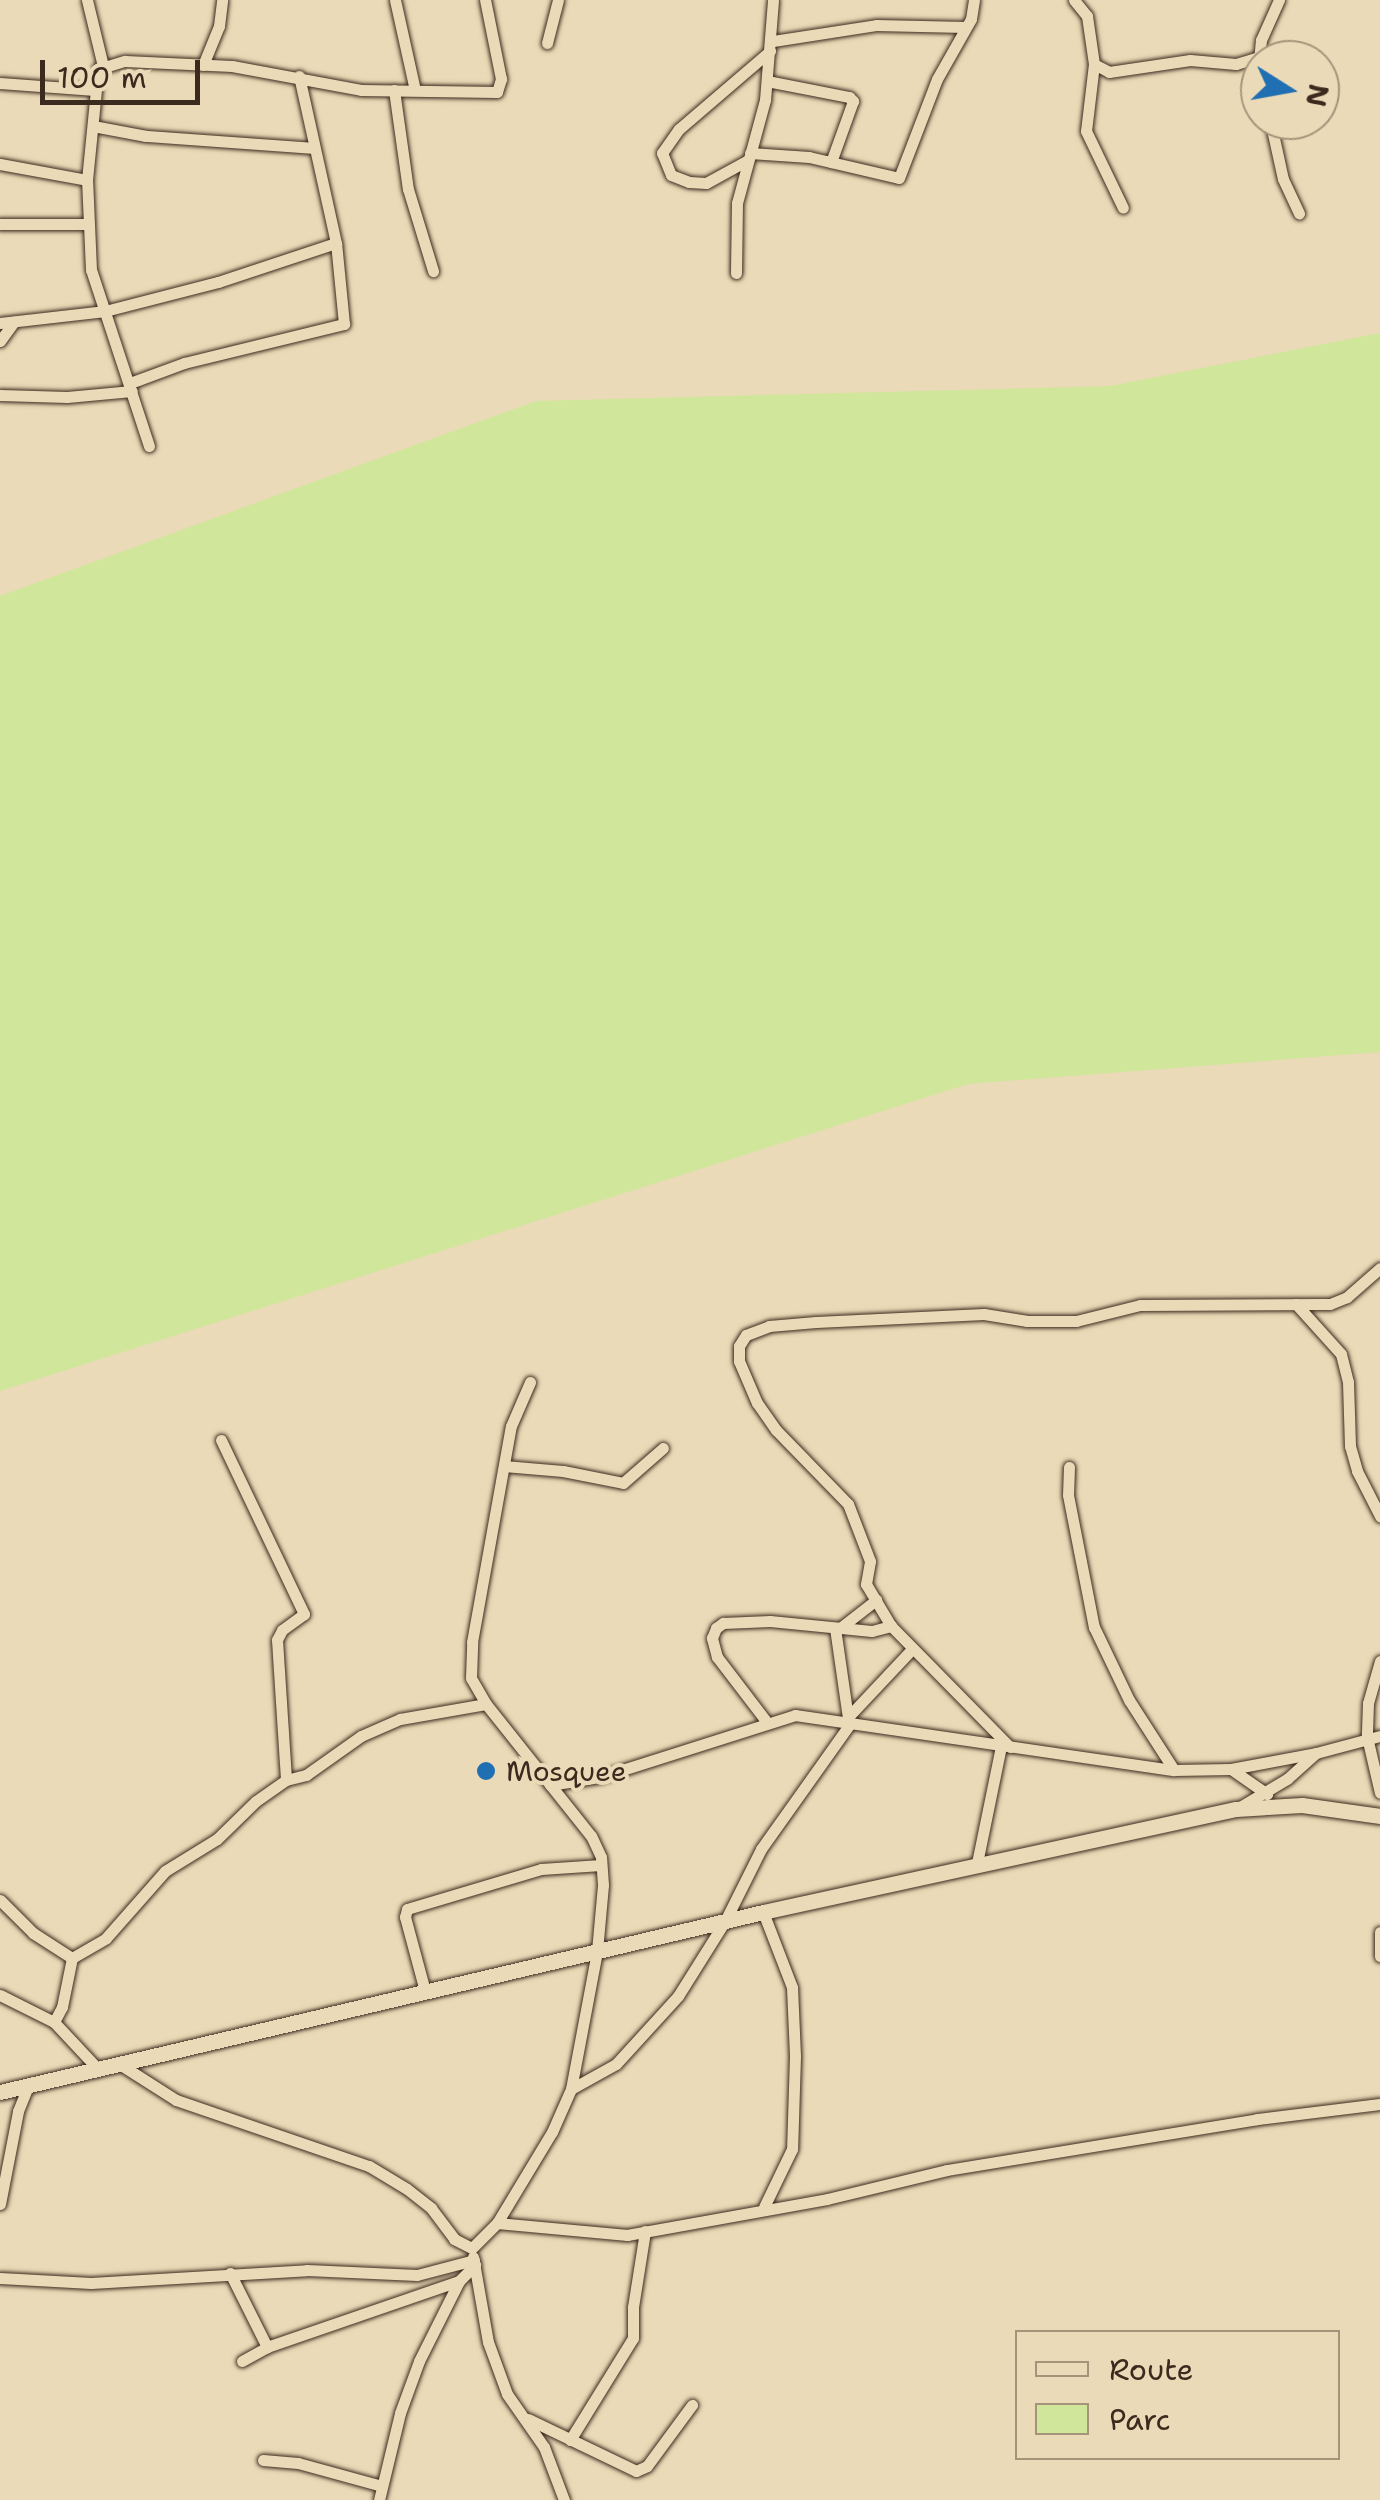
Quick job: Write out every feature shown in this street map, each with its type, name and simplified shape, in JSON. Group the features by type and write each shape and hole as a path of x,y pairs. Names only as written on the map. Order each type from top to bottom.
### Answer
{"street":[{"path":"87,0 103,66"},
{"path":"203,64 219,26 222,0"},
{"path":"396,0 416,90"},
{"path":"149,446 91,270 87,180 94,126 94,75 103,66 125,62 203,64 298,76 328,85 497,92 501,79 485,0"},
{"path":"547,43 558,0"},
{"path":"736,273 737,203 768,81 773,0"},
{"path":"964,28 876,25 771,46 678,129 662,153 671,175 689,182 706,182 749,157 831,162 899,178 917,142 937,79 964,28 974,0"},
{"path":"1074,0 1087,16 1094,64 1086,131 1123,208"},
{"path":"1266,40 1279,0"},
{"path":"1094,64 1118,74 1154,64 1240,63"},
{"path":"0,394 67,397 131,387 184,363 342,327 344,304 336,243 298,76"},
{"path":"768,81 849,97 853,102 831,162"},
{"path":"0,84 96,90"},
{"path":"394,90 408,189 433,271"},
{"path":"94,126 146,136 312,148"},
{"path":"1274,140 1283,179 1299,213"},
{"path":"0,164 87,180"},
{"path":"0,224 87,224"},
{"path":"0,341 7,323 105,312 218,282 336,243"},
{"path":"1006,1746 891,1626 865,1578 869,1556 848,1504 776,1430 757,1403 739,1361 746,1336 769,1326 804,1322 984,1314 1027,1321 1076,1321 1140,1305 1330,1304 1348,1297 1380,1268"},
{"path":"1296,1304 1342,1354 1348,1382 1350,1446 1357,1472 1380,1516"},
{"path":"379,2500 419,2361 459,2281 552,2132 571,2089 596,1950 601,1865 591,1836 486,1704 471,1678 469,1665 510,1426 530,1382"},
{"path":"221,1440 304,1614 282,1630 277,1640 286,1780"},
{"path":"504,1466 563,1470 623,1483 663,1448"},
{"path":"1069,1467 1072,1525 1088,1580 1094,1627 1129,1700 1174,1770"},
{"path":"837,1628 876,1600"},
{"path":"766,1721 717,1657 712,1638 716,1628 723,1623 770,1622 872,1631 891,1626"},
{"path":"837,1628 836,1659 850,1720"},
{"path":"571,2089 616,2064 678,1996 726,1921 761,1849 850,1720 912,1649"},
{"path":"1380,1662 1368,1703 1380,1794"},
{"path":"54,2022 62,2007 72,1958 106,1938 165,1872 217,1839 256,1801 286,1780 306,1774 361,1736 400,1719 486,1704"},
{"path":"550,1785 600,1777 766,1721 795,1716 850,1720 1174,1770 1231,1769 1374,1737"},
{"path":"977,1863 1006,1746"},
{"path":"1236,1809 1267,1794 1316,1753"},
{"path":"1231,1769 1267,1794"},
{"path":"0,2092 596,1950 1236,1809 1302,1805 1380,1816"},
{"path":"426,1991 405,1917 408,1909 541,1870 601,1865"},
{"path":"0,1900 32,1934 72,1958"},
{"path":"763,1912 792,1987 795,2056 792,2149 764,2207"},
{"path":"1380,1932 1380,1956"},
{"path":"0,1996 54,2022 98,2069"},
{"path":"118,2063 176,2100 369,2166 431,2208 474,2258 488,2342 507,2394 556,2472 564,2500"},
{"path":"0,2204 18,2111 28,2086"},
{"path":"497,2224 610,2236 826,2199 947,2170 1257,2119 1380,2104"},
{"path":"570,2440 634,2338 633,2307 645,2231"},
{"path":"0,2278 92,2283 307,2270 417,2274 474,2258"},
{"path":"230,2273 267,2347"},
{"path":"242,2361 267,2347 459,2281"},
{"path":"524,2416 630,2470 641,2471 692,2406"},
{"path":"263,2460 298,2462 382,2486"}],"green space":[{"path":"1380,333 1380,1052 968,1084 0,1391 0,596 536,401 1110,386"}],"place":[{"name":"Mosquee","path":"486,1771"}]}
